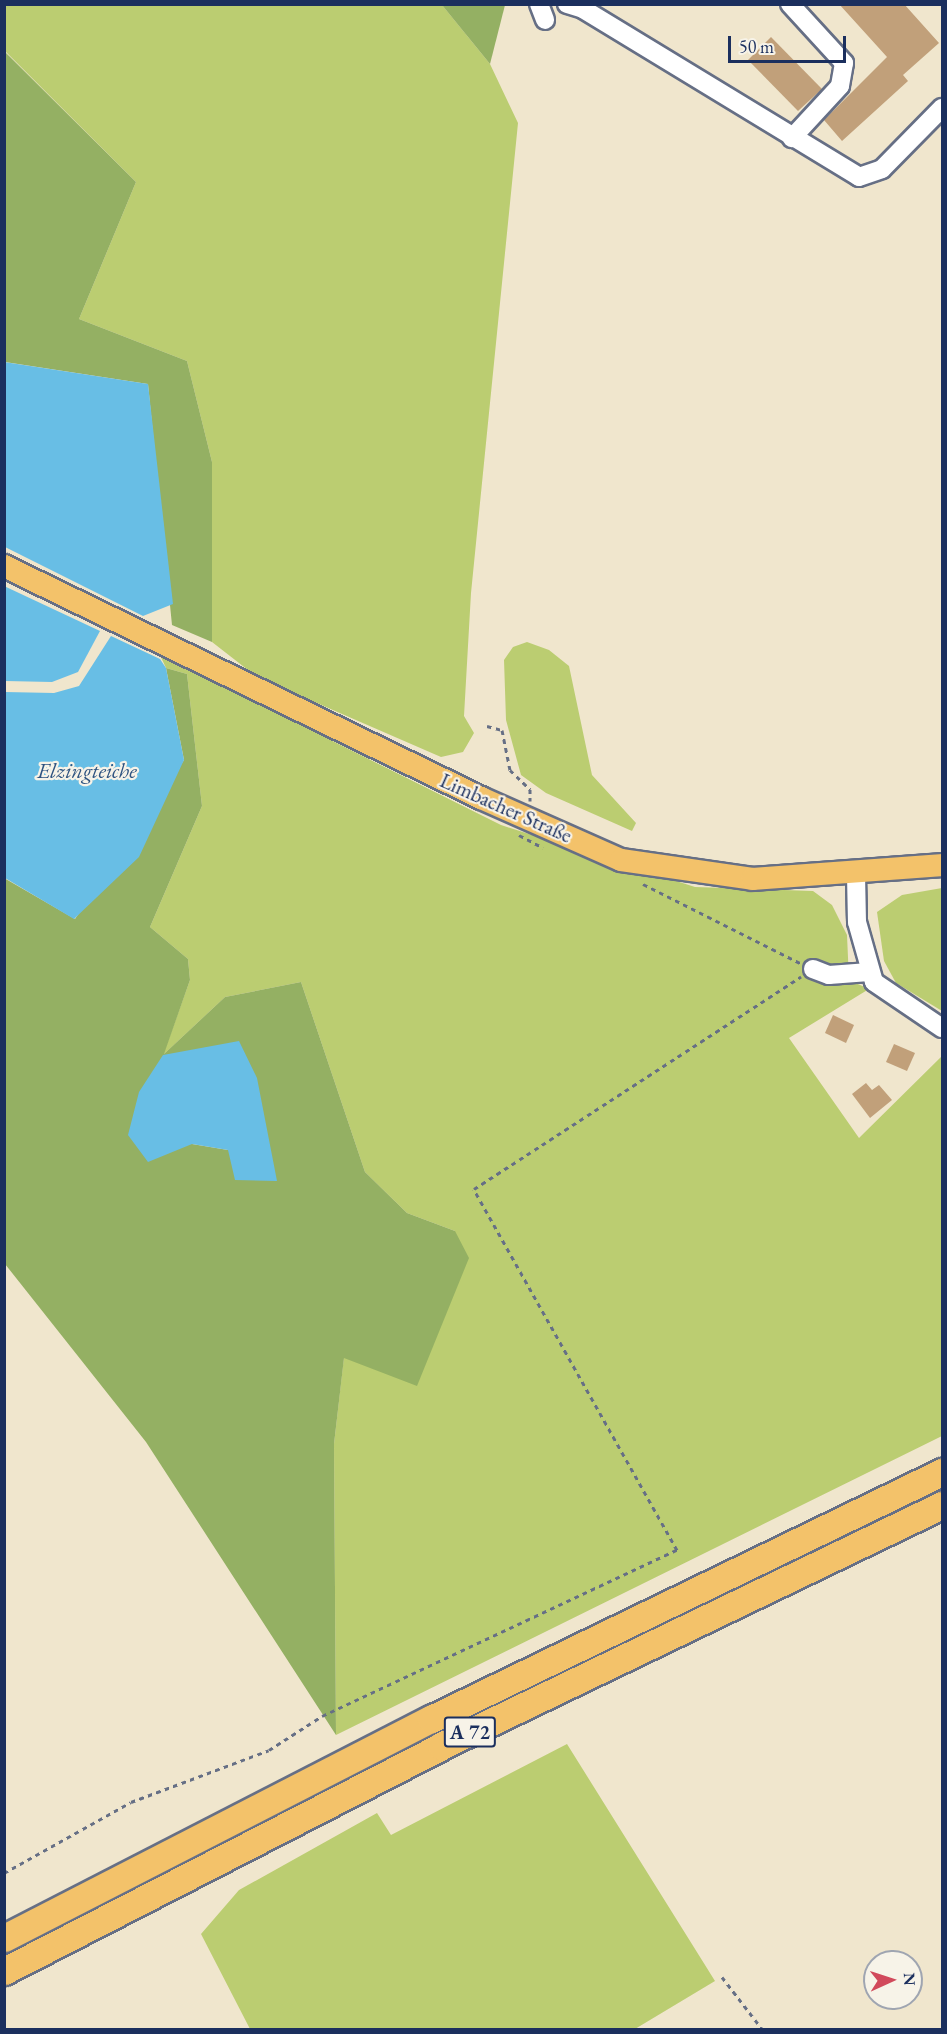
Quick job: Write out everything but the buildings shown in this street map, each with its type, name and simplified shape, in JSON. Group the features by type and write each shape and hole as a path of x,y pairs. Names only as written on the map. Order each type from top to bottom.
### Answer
{"highway":[{"name":"A 72","path":"4,1938 431,1719 942,1472"},
{"name":"A 72","path":"4,1971 430,1752 942,1505"}],"main road":[{"name":"Limbacher Straße","path":"4,566 524,817 621,860 704,875 753,879 856,875 942,865"}],"street":[{"path":"567,4 583,9 859,177 882,169 942,108"},
{"path":"790,4 844,63 840,86 792,138"},
{"path":"856,875 857,922 869,972 884,994 942,1028"},
{"path":"813,969 829,975 869,972"}],"path":[{"path":"487,726 502,730 510,770 532,794 524,817 521,840 550,850"},
{"path":"637,881 813,969"},
{"path":"4,1873 131,1802 269,1750 322,1716 677,1550 474,1189 813,969"},
{"path":"722,1977 763,2030"}],"green space":[{"path":"4,5 442,5 490,64 518,123 471,593 464,716 474,733 463,752 441,757 257,677 212,642 212,462 187,361 79,319 136,182 5,51"},
{"path":"442,5 505,5 490,64"},
{"path":"4,51 136,182 79,319 187,361 212,462 212,642 172,625 148,384 5,362"},
{"path":"527,642 549,650 569,666 592,775 636,823 632,831 546,793 521,775 506,720 504,660 513,647"},
{"path":"160,655 501,825 695,887 813,891 832,905 847,935 849,980 869,989 789,1038 859,1138 942,1056 942,1436 336,1735 334,1444 344,1357 455,1231 407,1213 365,1172 301,982 225,997 163,1055 190,980 188,959 150,927 202,806 187,674 166,668"},
{"path":"166,668 187,674 202,806 150,927 188,959 190,980 164,1054 225,997 301,982 365,1172 407,1213 455,1231 469,1258 417,1386 344,1358 334,1444 336,1735 146,1442 5,1264 4,878 75,919 184,760","holes":["257,1078 228,1150 192,1144"]},
{"path":"942,888 942,1011 896,983 884,961 877,912 902,895"},
{"path":"567,1744 715,1981 635,2029 250,2029 201,1934 239,1890 377,1813 391,1835"}],"water":[{"path":"4,362 148,384 173,604 143,616 5,547"},
{"path":"4,586 100,631 78,672 52,682 5,681"},
{"name":"Elzingteiche","path":"111,636 160,659 166,668 184,760 139,857 74,919 5,878 5,692 54,693 79,686"},
{"path":"239,1041 257,1078 277,1181 235,1180 228,1150 192,1144 148,1162 128,1135 139,1092 163,1055"}]}
